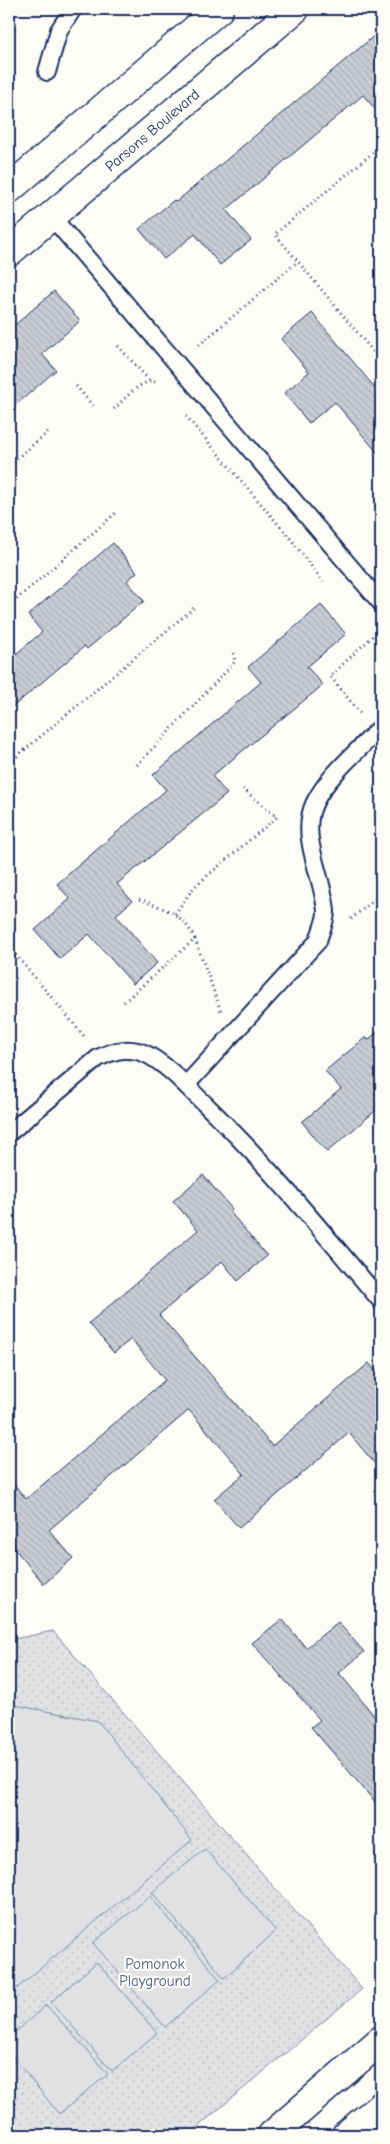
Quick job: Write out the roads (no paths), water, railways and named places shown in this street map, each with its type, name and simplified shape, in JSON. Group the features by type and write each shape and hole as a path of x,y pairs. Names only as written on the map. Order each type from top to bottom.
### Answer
{"street":[{"path":"9,189 218,9"},
{"name":"Parsons Boulevard","path":"9,252 295,9"},
{"path":"272,2135 381,2040"},
{"path":"346,2135 381,2106"}],"lane":[{"path":"47,72 60,30 73,9"},
{"path":"51,216 381,603"},
{"path":"186,1085 318,941 326,914 320,875 310,840 309,820 314,804 329,781 378,730"},
{"path":"9,1133 98,1058 115,1050 130,1049 147,1054 161,1063 186,1085 232,1131 381,1301"}],"park label":[{"name":"Pomonok Playground","path":"155,1972"}]}
